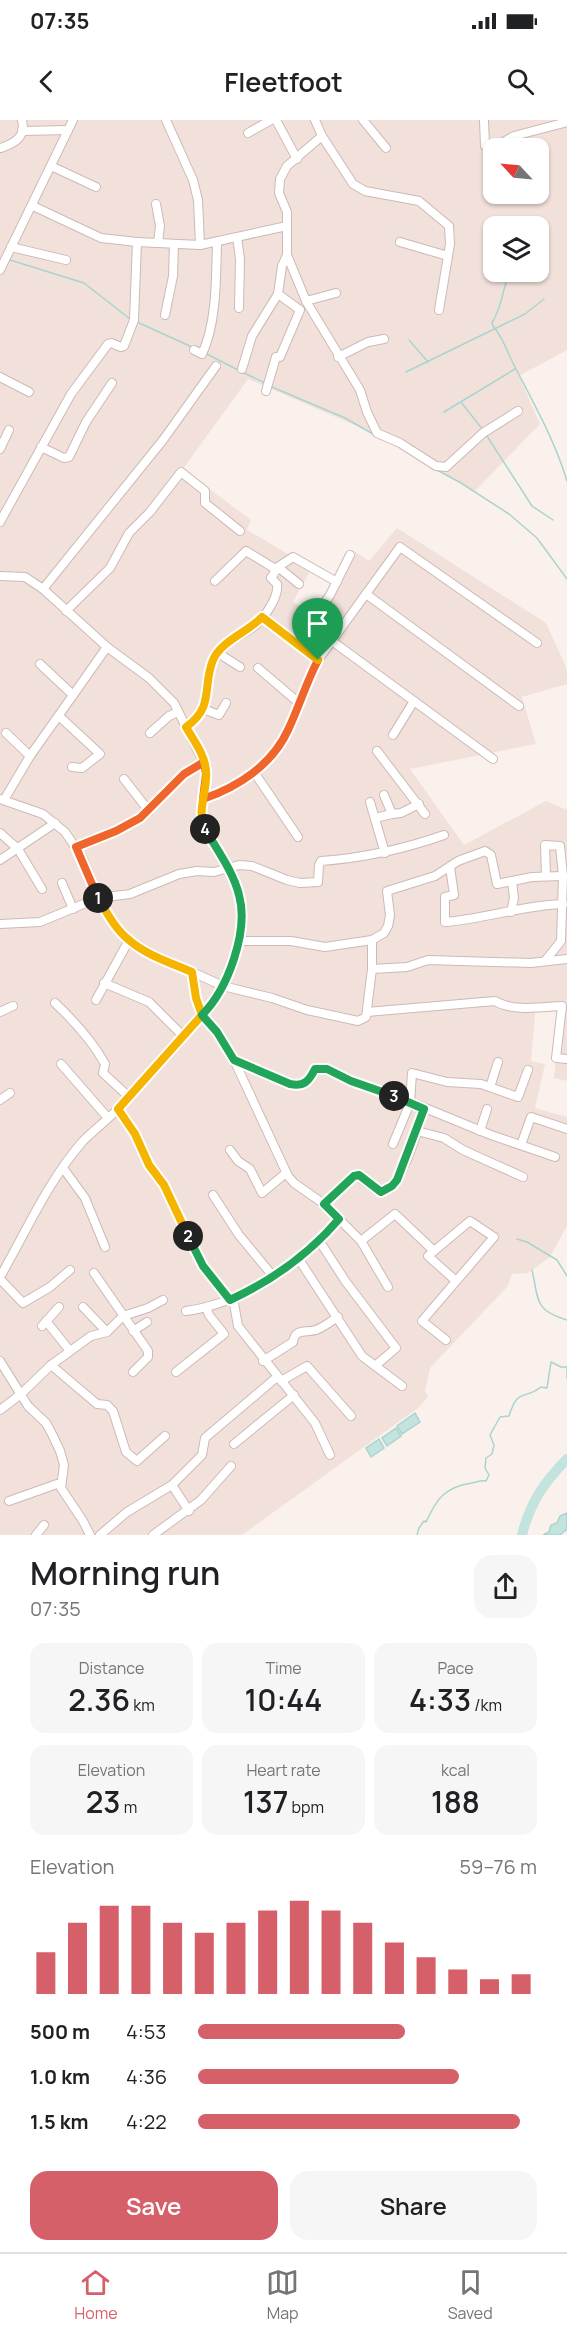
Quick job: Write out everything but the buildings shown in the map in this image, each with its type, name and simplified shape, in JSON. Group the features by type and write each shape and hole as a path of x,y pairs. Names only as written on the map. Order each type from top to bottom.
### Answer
{"street":[{"path":"1,148 16,142 22,131 22,120"},
{"path":"0,270 2,260 11,248 33,206 73,120"},
{"path":"166,120 193,180 198,200 200,246"},
{"path":"248,133 271,120"},
{"path":"276,120 297,159"},
{"path":"363,120 386,148"},
{"path":"370,128 378,120"},
{"path":"484,120 485,146 490,149 514,136 567,122"},
{"path":"318,121 322,136 353,184 365,191 419,201 449,226 448,256 439,310"},
{"path":"22,131 68,130"},
{"path":"322,136 287,166 278,186 287,212 287,255 306,301 360,390 377,433 400,443 436,466 446,467 484,432 518,411"},
{"path":"51,166 96,188"},
{"path":"156,204 160,226 158,243"},
{"path":"33,206 100,238 137,242 200,246 287,226"},
{"path":"237,237 240,259 239,308"},
{"path":"0,522 2,512 71,394 92,363 109,343 124,346 133,321 137,242"},
{"path":"194,350 203,353 207,344 215,291 217,242"},
{"path":"400,242 448,256"},
{"path":"165,315 173,276 174,244"},
{"path":"11,248 66,260"},
{"path":"242,369 252,336 278,294 282,266 287,255"},
{"path":"306,301 336,293"},
{"path":"268,387 276,357 280,357 300,310 278,294"},
{"path":"338,357 368,342 384,339"},
{"path":"43,589 163,440 216,366"},
{"path":"0,377 29,392"},
{"path":"41,447 64,458 69,457 86,422 112,383"},
{"path":"0,449 9,430"},
{"path":"66,610 110,568 129,533 150,512 181,472 206,491 205,503 240,531"},
{"path":"203,799 224,792 254,771 278,748 318,660 400,547 537,643"},
{"path":"215,581 246,551 277,568 299,584"},
{"path":"311,622 330,595 350,555"},
{"path":"186,727 196,720 203,709 213,659 230,641 253,627 276,595 277,584 271,578 277,568 292,557 337,582"},
{"path":"0,576 25,577 43,589 107,647 149,678 174,703 204,762 206,774 201,817 203,825 234,879 241,905 242,921 238,941 223,986 211,1006 118,1109 85,1140 63,1168 0,1278 23,1303 50,1287 70,1270"},
{"path":"366,594 519,706"},
{"path":"262,617 318,660"},
{"path":"332,641 493,759"},
{"path":"107,647 2,799 43,814 65,832 76,847 99,898 114,924 129,940 148,952 223,986 308,1010 358,1021 366,1017 367,1012 372,969 372,940"},
{"path":"218,653 240,667"},
{"path":"40,664 73,695"},
{"path":"258,668 298,703"},
{"path":"393,735 414,701"},
{"path":"203,709 219,715 226,703"},
{"path":"150,733 169,716 178,712"},
{"path":"58,716 100,754 82,768 72,766"},
{"path":"6,733 30,756"},
{"path":"377,752 425,814"},
{"path":"76,847 124,827 149,811 184,774 204,762"},
{"path":"254,771 298,837"},
{"path":"124,778 149,811"},
{"path":"384,795 392,814"},
{"path":"370,802 385,853"},
{"path":"375,819 401,813 419,804"},
{"path":"0,860 55,823"},
{"path":"0,833 18,849 42,889"},
{"path":"0,924 40,922 99,898 130,894 179,874 214,872 252,866 287,880 312,883 319,880 321,861 385,853 444,836"},
{"path":"545,961 561,941 564,876 560,846 545,845 546,876"},
{"path":"238,941 291,941 325,947 372,940 384,933 388,926 390,915 387,891 435,876 458,861 485,851 491,855 497,884 546,876 564,876"},
{"path":"450,867 454,895 445,897 445,922 474,920 536,905 562,904"},
{"path":"511,912 514,898 512,881"},
{"path":"62,883 74,909"},
{"path":"96,999 129,940"},
{"path":"372,969 407,967 428,960 513,963 567,959"},
{"path":"192,972 196,998 202,1015 217,1032 234,1060 286,1173 294,1183 324,1204 361,1241 388,1287"},
{"path":"104,983 149,1002 183,1035"},
{"path":"367,1012 495,1001 514,1007 562,1006 564,1014 556,1058 567,1059"},
{"path":"55,1003 75,1022 101,1057 105,1064 103,1073 129,1097"},
{"path":"0,1012 13,1006"},
{"path":"234,1060 299,1086 305,1084 315,1069 327,1069 351,1081 480,1131 555,1157"},
{"path":"490,1087 498,1062"},
{"path":"61,1064 108,1118"},
{"path":"393,1144 410,1102 412,1073 447,1082 481,1084 518,1097 528,1070"},
{"path":"0,1100 10,1093"},
{"path":"118,1109 135,1134 149,1165 164,1185 203,1266 231,1299 238,1326 263,1361 294,1395 315,1423 330,1455"},
{"path":"324,1204 356,1175 381,1192 392,1186 397,1180 424,1109"},
{"path":"480,1131 487,1109"},
{"path":"521,1145 531,1117 567,1129"},
{"path":"417,1131 444,1138 463,1150 523,1177"},
{"path":"230,1150 238,1161 250,1169 262,1193 286,1173"},
{"path":"63,1168 85,1198 105,1247"},
{"path":"213,1195 239,1235 272,1275"},
{"path":"361,1241 395,1214 434,1251"},
{"path":"186,1311 206,1308 231,1299 272,1275 320,1242 339,1219"},
{"path":"446,1341 422,1321 494,1237 470,1221 428,1256 456,1281"},
{"path":"320,1242 346,1282 396,1348 375,1366"},
{"path":"298,1258 362,1356 402,1386"},
{"path":"94,1273 149,1354 133,1372"},
{"path":"0,1410 21,1394 51,1365 92,1336 107,1332 123,1316 148,1308 162,1300"},
{"path":"59,1306 44,1323 70,1352"},
{"path":"83,1307 107,1332"},
{"path":"176,1372 224,1334 206,1308"},
{"path":"263,1361 293,1342 297,1333 315,1330 338,1317"},
{"path":"134,1331 147,1322"},
{"path":"0,1361 28,1406 46,1423 60,1451 64,1471 60,1485 90,1535"},
{"path":"51,1365 97,1404 107,1405 113,1411 126,1452 137,1461 165,1436"},
{"path":"100,1535 128,1512 172,1485 201,1455 205,1438 279,1379 307,1366 351,1416"},
{"path":"234,1444 294,1395"},
{"path":"153,1535 189,1511 219,1482 231,1466"},
{"path":"9,1501 57,1484 60,1485"},
{"path":"172,1485 189,1511"},
{"path":"36,1535 44,1525"},
{"path":"168,1526 174,1535"}],"shaded area":[{"path":"0,120 567,120 567,350 519,376 540,424 474,492 398,444 248,379 183,469 251,520 247,530 312,568 293,602 316,616 354,551 369,561 397,528 546,623 567,669 567,684 522,697 536,744 410,769 464,845 546,801 567,810 567,1081 554,1078 561,1006 536,1005 531,1061 545,1064 535,1108 567,1117 567,1226 550,1257 528,1273 512,1274 508,1286 430,1368 425,1391 428,1397 418,1408 242,1535 0,1535"}],"water":[{"path":"415,1413 420,1422 402,1434 397,1426"},
{"path":"396,1428 401,1436 387,1446 382,1438"},
{"path":"379,1439 384,1448 371,1457 366,1448"},
{"path":"567,1513 567,1529 560,1535 543,1535 549,1532 551,1525 557,1523 560,1516"}],"waterway":[{"path":"10,260 84,283 130,319"},
{"path":"506,282 492,323 503,340 544,423 567,481"},
{"path":"406,372 525,314 544,299"},
{"path":"137,322 192,347"},
{"path":"409,340 428,362"},
{"path":"205,353 238,370"},
{"path":"444,412 515,369"},
{"path":"242,372 265,383"},
{"path":"272,387 345,418 373,434"},
{"path":"461,402 483,430"},
{"path":"487,436 532,506 553,520"},
{"path":"437,470 509,514 537,538 567,579"},
{"path":"517,1239 527,1242 557,1260 567,1276"},
{"path":"532,1270 539,1302 548,1312 567,1320"},
{"path":"417,1535 419,1528 424,1521 426,1522 438,1500 448,1491 455,1487 486,1481 489,1475 485,1468 486,1458 492,1454 494,1445 490,1435 500,1417 509,1416 518,1398 541,1387 547,1388 551,1362 567,1367"},
{"path":"567,1367 567,1378"},
{"path":"522,1535 529,1513 539,1494 551,1476 567,1459"}],"route":[{"path":"318,660 262,617 253,627 222,647 213,659 204,706 196,720 186,727 202,755 205,765 206,774 202,808 201,817 203,825 234,879 240,896 242,921 234,959 219,994 202,1015 217,1032 234,1060 290,1084 299,1086 305,1084 315,1069 327,1069 351,1081 386,1092 424,1109 404,1166 392,1186 381,1192 359,1175 354,1176 324,1204 339,1219 320,1242 230,1300 203,1266 164,1185 149,1165 135,1134 118,1109 202,1015 196,998 192,972 148,952 129,940 114,924 99,898 76,847 116,831 140,818 184,774 204,762 206,774 203,799 224,792 239,784 278,748 318,660"}]}
